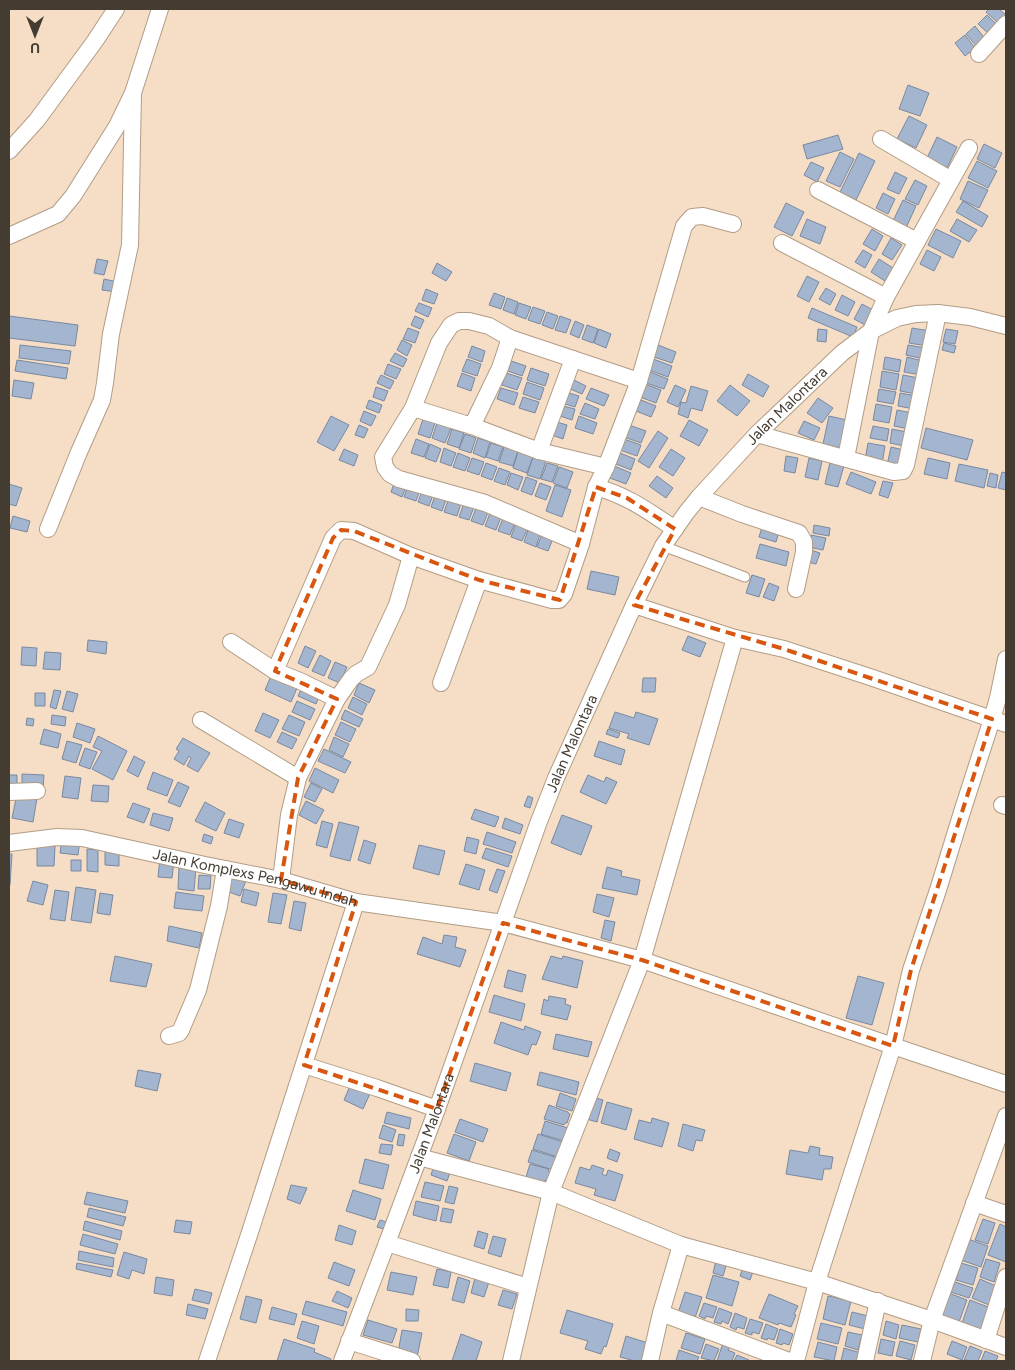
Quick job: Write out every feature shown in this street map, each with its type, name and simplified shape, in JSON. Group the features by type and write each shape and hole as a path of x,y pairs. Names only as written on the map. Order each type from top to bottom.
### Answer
{"street":[{"path":"9,151 37,120 116,9"},
{"path":"9,236 48,220 58,214 64,207 117,126 133,94 160,9"},
{"path":"979,54 1006,24"},
{"path":"48,529 102,400 106,383 112,326 130,245 133,94"},
{"path":"881,139 951,180"},
{"path":"846,458 871,331 886,297 969,148"},
{"path":"818,190 917,241"},
{"path":"276,671 333,538 341,530 354,531 411,556 480,580 552,600 559,600 564,594 581,544 596,487 606,467 639,381 684,226 692,218 703,216 733,224"},
{"path":"782,243 886,297"},
{"path":"757,434 894,472 903,471 906,465 938,313"},
{"name":"Jalan Malontara","path":"342,1361 437,1109 556,778 634,605 664,546 699,497 757,434 842,353 871,331 897,318 916,314 938,313 970,317 1006,326"},
{"path":"581,544 485,503 404,480 390,474 385,468 384,457 413,408 439,344 451,325 459,321 476,322 489,326 510,338 639,381"},
{"path":"472,426 500,368 510,338"},
{"path":"539,451 573,359"},
{"path":"413,408 472,426 539,451 606,467"},
{"path":"596,487 627,498 675,529"},
{"path":"699,497 799,533 804,542 804,552 796,589"},
{"path":"281,880 289,815 298,778 337,699 351,679 368,667 397,605 411,556"},
{"path":"441,683 480,580"},
{"path":"634,605 735,638 784,649 999,722"},
{"path":"511,1361 551,1192 642,960 735,638"},
{"path":"231,642 276,671 337,699"},
{"path":"796,1361 817,1282 893,1046 911,970 962,812 999,722 998,698 1006,659"},
{"path":"201,720 298,778"},
{"path":"9,792 37,791"},
{"name":"Jalan Komplexs Pengawu Indah","path":"9,843 57,837 76,837 281,880 356,902 503,923 642,960 1006,1084"},
{"path":"169,1036 181,1030 198,990 219,906 225,869"},
{"path":"207,1361 356,902"},
{"path":"304,1065 437,1109"},
{"path":"922,1361 932,1320 1006,1116"},
{"path":"419,1157 551,1192 681,1245 817,1282 878,1301 1006,1347"},
{"path":"974,1203 1006,1214"},
{"path":"387,1243 528,1287"},
{"path":"650,1361 660,1313 681,1245"},
{"path":"986,1340 1006,1277"},
{"path":"865,1361 878,1301"},
{"path":"660,1313 789,1361"},
{"path":"349,1341 412,1361"}],"lane":[{"path":"664,546 745,577"}],"highlighted area":[{"path":"596,487 627,498 675,529 634,605 784,649 992,719 911,970 893,1046 642,960 503,923 437,1109 304,1065 356,902 281,880 298,778 337,699 275,671 333,538 341,530 354,531 479,580 560,600"}],"building":[{"path":"989,9 999,9 1006,17 999,24 986,12"},
{"path":"987,15 998,26 990,35 978,24"},
{"path":"975,26 986,40 977,47 966,34"},
{"path":"965,35 975,48 965,56 955,43"},
{"path":"908,85 929,93 920,116 899,109"},
{"path":"909,116 927,125 916,148 897,139"},
{"path":"838,135 843,149 807,159 803,145"},
{"path":"937,137 957,147 947,168 927,158"},
{"path":"984,144 1002,153 995,168 977,159"},
{"path":"840,152 854,159 840,187 826,181"},
{"path":"859,153 875,161 856,200 840,192"},
{"path":"977,161 997,171 988,188 968,178"},
{"path":"811,162 824,168 817,182 804,175"},
{"path":"895,172 907,178 899,194 887,189"},
{"path":"915,180 927,186 918,205 905,199"},
{"path":"968,181 988,190 979,208 960,199"},
{"path":"883,193 895,199 888,214 876,208"},
{"path":"903,200 916,206 906,228 893,221"},
{"path":"963,201 988,216 982,227 956,212"},
{"path":"786,203 804,212 792,236 774,227"},
{"path":"807,219 826,227 820,244 800,236"},
{"path":"957,219 977,230 969,242 950,231"},
{"path":"872,229 883,236 875,251 863,244"},
{"path":"936,229 961,241 953,258 928,245"},
{"path":"891,238 902,245 892,260 882,254"},
{"path":"863,250 872,255 865,268 855,262"},
{"path":"927,250 941,257 934,271 920,264"},
{"path":"97,259 108,261 104,275 94,273"},
{"path":"879,259 893,268 885,281 871,272"},
{"path":"437,263 452,272 446,281 432,273"},
{"path":"807,276 819,282 809,302 797,296"},
{"path":"104,279 118,282 116,292 102,290"},
{"path":"826,288 836,294 830,305 819,299"},
{"path":"426,289 438,294 434,304 422,300"},
{"path":"494,293 505,297 501,309 489,305"},
{"path":"842,295 855,302 848,316 835,310"},
{"path":"507,298 518,302 514,314 503,310"},
{"path":"419,303 432,308 428,317 415,311"},
{"path":"519,303 531,307 526,319 515,315"},
{"path":"862,304 875,311 867,326 854,319"},
{"path":"533,307 545,311 540,324 528,320"},
{"path":"812,308 857,327 853,337 808,318"},
{"path":"547,312 558,316 553,329 542,325"},
{"path":"9,316 78,325 75,346 9,338"},
{"path":"415,316 424,320 420,329 411,325"},
{"path":"560,316 571,320 566,333 555,330"},
{"path":"575,321 584,325 579,338 570,334"},
{"path":"587,325 598,329 593,343 582,339"},
{"path":"408,328 419,332 415,343 403,339"},
{"path":"912,328 930,331 927,346 909,343"},
{"path":"599,329 611,334 606,348 594,343"},
{"path":"818,329 827,330 826,342 817,341"},
{"path":"946,329 958,331 955,344 943,342"},
{"path":"402,340 412,345 407,356 397,350"},
{"path":"944,343 956,346 954,353 942,350"},
{"path":"20,345 71,351 69,364 19,358"},
{"path":"658,345 676,352 672,363 654,357"},
{"path":"908,345 926,348 924,359 906,355"},
{"path":"472,346 485,351 482,362 468,357"},
{"path":"395,353 407,359 403,367 390,361"},
{"path":"885,357 901,360 899,372 883,369"},
{"path":"907,357 923,361 921,375 904,372"},
{"path":"467,359 481,364 477,376 462,371"},
{"path":"653,359 672,366 668,377 649,370"},
{"path":"17,360 68,368 66,379 15,371"},
{"path":"511,361 526,366 522,376 508,371"},
{"path":"388,364 401,369 396,379 384,374"},
{"path":"531,368 549,374 545,386 527,380"},
{"path":"882,371 899,374 896,390 880,387"},
{"path":"650,372 668,379 664,389 646,383"},
{"path":"462,373 475,378 471,391 457,386"},
{"path":"506,373 522,378 517,390 502,385"},
{"path":"748,374 769,386 763,397 742,385"},
{"path":"381,375 394,381 390,389 377,383"},
{"path":"903,375 919,378 916,394 900,391"},
{"path":"14,380 34,383 31,399 12,396"},
{"path":"574,380 586,386 582,394 570,389"},
{"path":"527,382 544,388 540,400 523,394"},
{"path":"645,384 661,390 656,403 640,397"},
{"path":"675,385 686,390 678,407 667,402"},
{"path":"730,385 750,401 737,416 717,401"},
{"path":"691,386 708,391 702,411 691,408 688,418 678,414 681,402 686,403"},
{"path":"376,387 388,391 384,401 373,397"},
{"path":"501,388 518,393 514,405 497,399"},
{"path":"591,388 609,395 604,406 586,399"},
{"path":"879,389 896,392 893,404 877,401"},
{"path":"569,393 579,396 575,407 565,404"},
{"path":"900,393 917,396 914,409 898,406"},
{"path":"523,397 539,402 535,413 519,408"},
{"path":"818,398 833,408 822,423 807,413"},
{"path":"369,400 382,405 379,413 366,408"},
{"path":"641,400 656,406 651,417 636,411"},
{"path":"585,403 599,409 595,419 580,414"},
{"path":"876,404 892,407 889,423 873,420"},
{"path":"563,406 575,409 572,420 560,416"},
{"path":"897,410 912,413 909,429 894,426"},
{"path":"364,411 376,416 371,426 360,421"},
{"path":"331,416 349,425 334,451 317,442"},
{"path":"579,416 597,423 593,434 575,428"},
{"path":"829,416 847,420 841,448 823,444"},
{"path":"423,419 435,423 430,438 418,434"},
{"path":"689,420 708,430 699,446 680,436"},
{"path":"553,421 567,425 563,439 549,434"},
{"path":"804,421 820,428 814,440 798,433"},
{"path":"437,423 451,428 445,443 432,438"},
{"path":"359,425 368,429 364,438 355,435"},
{"path":"629,425 646,431 641,443 624,437"},
{"path":"873,426 889,429 887,441 870,438"},
{"path":"926,428 973,440 967,460 921,448"},
{"path":"452,429 464,433 459,448 447,444"},
{"path":"892,429 907,432 904,446 890,443"},
{"path":"658,431 668,438 649,468 638,461"},
{"path":"465,434 476,438 471,453 459,449"},
{"path":"478,438 490,442 485,458 473,453"},
{"path":"416,439 429,444 424,457 411,453"},
{"path":"624,439 641,445 637,456 620,450"},
{"path":"491,443 503,447 498,461 486,457"},
{"path":"868,443 885,446 882,464 865,460"},
{"path":"430,444 441,449 436,462 425,458"},
{"path":"504,447 518,451 513,466 499,462"},
{"path":"891,447 904,450 901,468 887,465"},
{"path":"444,448 456,453 451,466 440,462"},
{"path":"344,449 358,455 354,466 339,460"},
{"path":"671,449 685,458 673,476 659,467"},
{"path":"518,452 533,457 527,473 513,468"},
{"path":"458,453 470,458 465,471 453,467"},
{"path":"620,453 635,459 631,470 616,464"},
{"path":"786,456 798,458 795,473 784,471"},
{"path":"533,457 546,461 540,479 527,475"},
{"path":"472,458 484,462 479,475 467,471"},
{"path":"809,458 822,461 818,480 805,477"},
{"path":"831,458 845,462 838,487 825,484"},
{"path":"928,458 950,463 947,479 924,474"},
{"path":"486,463 497,467 492,480 481,476"},
{"path":"547,463 558,466 552,482 541,479"},
{"path":"959,464 988,470 984,488 955,481"},
{"path":"612,465 631,473 626,484 607,477"},
{"path":"559,467 573,472 567,488 553,483"},
{"path":"499,468 510,472 505,485 494,481"},
{"path":"851,472 876,482 871,494 846,484"},
{"path":"1002,472 1006,473 1006,490 998,488"},
{"path":"511,473 523,477 518,490 507,485"},
{"path":"990,473 998,475 996,488 987,486"},
{"path":"657,476 673,488 666,498 649,486"},
{"path":"526,477 537,481 532,495 521,491"},
{"path":"396,478 408,482 402,497 391,492"},
{"path":"883,481 893,483 888,498 879,495"},
{"path":"409,483 421,487 416,501 404,497"},
{"path":"540,483 551,487 546,500 535,496"},
{"path":"9,484 22,488 16,506 9,504"},
{"path":"555,485 571,490 562,517 546,511"},
{"path":"423,488 434,492 429,506 418,502"},
{"path":"436,493 447,497 442,511 431,507"},
{"path":"449,498 461,503 457,516 444,512"},
{"path":"464,503 474,507 469,520 459,517"},
{"path":"476,508 488,512 483,525 471,521"},
{"path":"490,513 501,517 496,530 485,526"},
{"path":"13,516 30,521 27,532 10,528"},
{"path":"503,518 515,522 510,535 498,531"},
{"path":"516,523 528,527 522,541 511,537"},
{"path":"763,524 780,528 776,542 759,537"},
{"path":"814,525 830,528 829,536 813,533"},
{"path":"529,527 541,531 536,547 524,542"},
{"path":"543,532 554,536 548,551 537,547"},
{"path":"811,535 826,538 823,550 808,547"},
{"path":"760,544 789,552 786,566 756,558"},
{"path":"808,549 820,553 816,564 804,561"},
{"path":"591,571 619,577 615,595 587,589"},
{"path":"752,575 765,579 759,597 746,593"},
{"path":"769,583 779,587 774,601 763,597"},
{"path":"688,636 706,643 700,657 682,650"},
{"path":"88,640 107,642 106,654 87,651"},
{"path":"305,646 316,651 308,668 298,663"},
{"path":"22,647 37,648 36,666 21,665"},
{"path":"45,652 61,653 60,670 43,669"},
{"path":"320,655 331,661 324,676 312,671"},
{"path":"335,662 347,667 340,683 328,678"},
{"path":"271,676 297,688 291,702 265,690"},
{"path":"643,678 656,678 655,692 642,692"},
{"path":"359,683 375,690 369,703 354,695"},
{"path":"303,685 321,693 316,704 298,696"},
{"path":"54,690 61,691 56,709 50,707"},
{"path":"67,691 78,694 73,712 62,709"},
{"path":"35,693 45,693 45,706 35,706"},
{"path":"353,697 367,704 362,715 348,708"},
{"path":"297,701 315,709 310,720 292,712"},
{"path":"345,710 363,719 359,727 341,719"},
{"path":"615,712 634,718 636,712 658,719 649,745 627,738 629,734 609,728"},
{"path":"263,713 279,720 270,738 255,731"},
{"path":"52,715 66,717 65,726 51,724"},
{"path":"289,715 305,722 299,736 282,729"},
{"path":"27,718 34,719 33,726 26,725"},
{"path":"341,722 356,729 350,742 335,735"},
{"path":"77,723 95,729 90,743 73,737"},
{"path":"44,729 61,734 58,748 40,744"},
{"path":"608,729 620,733 618,738 606,734"},
{"path":"282,732 297,739 292,749 277,742"},
{"path":"98,736 127,751 113,780 92,769 102,751 93,747"},
{"path":"334,737 349,744 343,757 329,750"},
{"path":"183,738 210,753 198,772 187,766 191,758 189,756 184,765 174,759 179,751 176,749"},
{"path":"67,741 82,745 76,763 62,759"},
{"path":"599,741 625,750 621,765 594,756"},
{"path":"85,748 97,752 90,769 79,765"},
{"path":"324,749 351,762 345,773 318,761"},
{"path":"134,756 145,762 138,777 127,771"},
{"path":"315,768 339,780 333,793 309,781"},
{"path":"153,772 173,780 167,796 147,789"},
{"path":"22,774 44,775 43,789 22,788"},
{"path":"9,775 17,775 17,788 9,788"},
{"path":"588,775 604,782 606,777 617,782 606,804 580,792"},
{"path":"65,776 81,778 78,799 62,797"},
{"path":"178,782 189,787 180,807 168,802"},
{"path":"311,783 322,789 315,802 304,797"},
{"path":"93,785 109,786 108,802 91,801"},
{"path":"17,794 37,798 33,822 12,818"},
{"path":"528,796 533,798 530,808 524,806"},
{"path":"306,801 324,810 316,824 299,815"},
{"path":"205,802 225,813 216,831 195,821"},
{"path":"133,803 150,809 144,823 127,817"},
{"path":"475,809 499,817 495,827 471,819"},
{"path":"153,813 173,818 169,831 150,825"},
{"path":"562,815 592,826 581,855 551,843"},
{"path":"505,818 523,825 520,834 502,828"},
{"path":"229,819 244,824 239,838 224,833"},
{"path":"322,821 333,824 327,848 316,845"},
{"path":"339,822 359,827 350,861 330,856"},
{"path":"487,832 516,842 512,853 483,844"},
{"path":"204,834 213,837 211,844 202,841"},
{"path":"467,837 479,840 476,854 464,851"},
{"path":"62,838 80,840 78,855 60,853"},
{"path":"364,840 376,844 370,864 358,860"},
{"path":"37,845 55,846 54,866 37,866"},
{"path":"419,845 445,851 439,875 413,868"},
{"path":"105,847 119,847 119,866 105,865"},
{"path":"486,848 512,856 508,867 482,858"},
{"path":"87,849 98,850 98,872 87,871"},
{"path":"9,854 12,854 10,885 9,885"},
{"path":"160,858 174,860 172,878 158,877"},
{"path":"71,860 81,860 81,871 71,871"},
{"path":"466,864 485,870 479,890 459,884"},
{"path":"179,866 196,867 194,891 178,889"},
{"path":"607,867 622,871 621,876 640,880 637,895 602,888"},
{"path":"497,869 505,871 497,893 489,890"},
{"path":"231,871 247,878 240,896 223,890"},
{"path":"199,875 211,876 210,889 198,889"},
{"path":"33,881 48,885 43,905 27,901"},
{"path":"76,887 96,890 91,923 71,920"},
{"path":"244,889 259,893 256,906 241,902"},
{"path":"55,890 69,892 65,921 50,919"},
{"path":"176,892 204,896 202,911 174,908"},
{"path":"100,893 113,895 110,915 97,913"},
{"path":"273,893 287,895 281,924 268,922"},
{"path":"597,894 614,898 609,917 593,912"},
{"path":"294,901 306,903 301,931 289,928"},
{"path":"605,920 615,922 611,941 601,938"},
{"path":"169,926 202,933 199,948 167,941"},
{"path":"444,935 457,937 455,947 466,950 460,967 417,954 423,937 442,944"},
{"path":"115,956 152,964 146,987 110,981"},
{"path":"551,956 562,959 563,956 583,961 577,988 542,979"},
{"path":"508,970 526,975 522,992 504,987"},
{"path":"858,976 884,983 872,1025 846,1018"},
{"path":"494,995 525,1004 521,1021 489,1012"},
{"path":"549,996 566,999 565,1004 571,1006 567,1020 541,1014 544,999 548,1001"},
{"path":"501,1022 524,1030 525,1026 541,1032 536,1045 532,1044 528,1055 494,1043"},
{"path":"556,1034 592,1042 588,1057 553,1049"},
{"path":"475,1063 511,1073 506,1091 470,1081"},
{"path":"138,1070 161,1074 157,1091 135,1086"},
{"path":"540,1072 579,1082 576,1095 537,1085"},
{"path":"353,1079 373,1087 363,1109 344,1100"},
{"path":"560,1093 576,1099 572,1111 556,1106"},
{"path":"589,1096 603,1100 597,1122 583,1118"},
{"path":"607,1102 632,1109 626,1130 601,1123"},
{"path":"549,1105 570,1114 567,1123 564,1125 544,1119"},
{"path":"387,1112 411,1118 409,1129 384,1123"},
{"path":"652,1118 669,1123 662,1147 634,1139 639,1120 651,1123"},
{"path":"460,1119 488,1129 483,1142 455,1132"},
{"path":"545,1121 568,1128 564,1141 541,1134"},
{"path":"683,1124 705,1130 702,1141 696,1140 693,1151 678,1146"},
{"path":"383,1125 396,1130 392,1142 379,1138"},
{"path":"399,1134 405,1135 403,1146 397,1145"},
{"path":"454,1134 476,1142 469,1161 447,1153"},
{"path":"538,1134 566,1143 561,1158 533,1149"},
{"path":"381,1144 393,1145 391,1155 379,1153"},
{"path":"810,1146 820,1148 819,1155 833,1157 831,1169 824,1169 822,1180 786,1174 790,1150 808,1153"},
{"path":"610,1149 620,1153 617,1162 607,1158"},
{"path":"532,1150 558,1158 553,1170 528,1162"},
{"path":"365,1159 389,1165 383,1189 359,1183"},
{"path":"435,1162 452,1167 447,1181 431,1175"},
{"path":"530,1164 549,1169 548,1171 552,1173 549,1182 545,1180 545,1183 526,1177"},
{"path":"592,1165 604,1169 602,1174 606,1176 608,1170 623,1175 615,1201 594,1195 596,1189 575,1183 580,1167 590,1170"},
{"path":"425,1182 444,1186 440,1201 421,1197"},
{"path":"291,1185 307,1188 300,1204 287,1199"},
{"path":"449,1186 458,1188 454,1204 445,1202"},
{"path":"353,1190 381,1199 375,1220 346,1211"},
{"path":"87,1192 128,1201 125,1213 84,1204"},
{"path":"416,1201 439,1206 436,1221 413,1215"},
{"path":"89,1208 126,1217 123,1226 87,1217"},
{"path":"443,1208 454,1210 451,1223 440,1221"},
{"path":"983,1219 995,1223 988,1244 975,1240"},
{"path":"176,1220 192,1222 190,1234 174,1232"},
{"path":"380,1220 390,1223 387,1230 377,1227"},
{"path":"85,1221 122,1231 120,1240 83,1230"},
{"path":"1000,1224 1006,1227 1006,1262 988,1255"},
{"path":"339,1225 356,1231 352,1245 335,1240"},
{"path":"478,1231 488,1234 484,1249 474,1246"},
{"path":"83,1234 118,1244 115,1254 80,1245"},
{"path":"493,1236 506,1239 501,1257 488,1253"},
{"path":"968,1239 988,1246 981,1267 961,1260"},
{"path":"79,1251 114,1258 113,1267 78,1260"},
{"path":"124,1252 147,1259 144,1274 132,1270 129,1279 117,1275"},
{"path":"717,1256 728,1259 723,1276 713,1273"},
{"path":"986,1259 1000,1263 994,1282 980,1277"},
{"path":"334,1262 355,1270 349,1286 328,1278"},
{"path":"77,1263 113,1270 111,1277 76,1269"},
{"path":"961,1263 978,1268 973,1285 956,1280"},
{"path":"744,1265 754,1269 750,1280 740,1276"},
{"path":"437,1269 451,1272 448,1288 433,1285"},
{"path":"391,1272 417,1277 413,1295 387,1290"},
{"path":"713,1275 739,1282 732,1306 706,1298"},
{"path":"156,1277 174,1280 172,1296 154,1293"},
{"path":"458,1277 470,1281 464,1303 452,1300"},
{"path":"475,1278 489,1282 484,1297 471,1293"},
{"path":"980,1279 996,1286 989,1305 972,1298"},
{"path":"955,1282 973,1288 969,1298 951,1292"},
{"path":"195,1289 212,1293 209,1304 192,1300"},
{"path":"503,1290 517,1294 512,1309 498,1305"},
{"path":"337,1291 352,1298 348,1308 332,1301"},
{"path":"685,1292 702,1297 694,1321 677,1316"},
{"path":"949,1293 967,1300 959,1322 941,1315"},
{"path":"769,1294 798,1306 791,1327 779,1323 778,1325 759,1318"},
{"path":"246,1296 262,1300 256,1323 240,1319"},
{"path":"828,1296 851,1301 845,1325 823,1319"},
{"path":"970,1300 988,1307 980,1332 961,1326"},
{"path":"306,1301 347,1312 343,1326 302,1314"},
{"path":"704,1303 717,1307 713,1318 706,1316 705,1319 699,1316"},
{"path":"188,1304 208,1309 205,1319 186,1315"},
{"path":"272,1307 297,1314 294,1325 269,1319"},
{"path":"719,1308 732,1313 728,1324 722,1321 721,1324 714,1322"},
{"path":"406,1309 419,1310 418,1321 406,1321"},
{"path":"567,1310 613,1324 606,1347 604,1346 601,1354 585,1349 588,1341 560,1333"},
{"path":"852,1312 868,1316 865,1329 849,1325"},
{"path":"735,1313 747,1318 744,1329 737,1327 736,1330 730,1327"},
{"path":"750,1319 763,1323 759,1334 745,1333"},
{"path":"368,1320 397,1329 392,1343 363,1335"},
{"path":"302,1321 319,1326 314,1344 297,1338"},
{"path":"886,1321 899,1325 896,1339 883,1335"},
{"path":"821,1323 842,1328 838,1344 817,1339"},
{"path":"766,1324 778,1329 774,1340 761,1338"},
{"path":"902,1325 921,1329 918,1342 899,1338"},
{"path":"780,1329 793,1334 789,1345 776,1343"},
{"path":"402,1330 422,1333 417,1357 398,1353"},
{"path":"848,1332 862,1335 858,1350 845,1346"},
{"path":"686,1333 705,1339 700,1354 681,1348"},
{"path":"461,1334 482,1342 476,1361 452,1361"},
{"path":"626,1336 651,1344 646,1361 635,1361 620,1357"},
{"path":"284,1339 315,1349 314,1352 331,1359 330,1361 277,1361"},
{"path":"881,1339 895,1342 892,1356 878,1353"},
{"path":"900,1341 915,1345 911,1360 896,1356"},
{"path":"952,1341 967,1347 962,1360 947,1354"},
{"path":"818,1342 837,1347 834,1361 814,1357"},
{"path":"723,1343 730,1345 728,1350 735,1353 732,1361 717,1361"},
{"path":"706,1344 719,1349 714,1361 701,1358"},
{"path":"970,1346 982,1351 978,1361 964,1360"},
{"path":"844,1348 861,1353 859,1361 841,1361"},
{"path":"679,1350 699,1357 697,1361 676,1361"},
{"path":"985,1351 998,1356 996,1361 981,1361"},
{"path":"737,1355 749,1360 749,1361 734,1361"}]}
